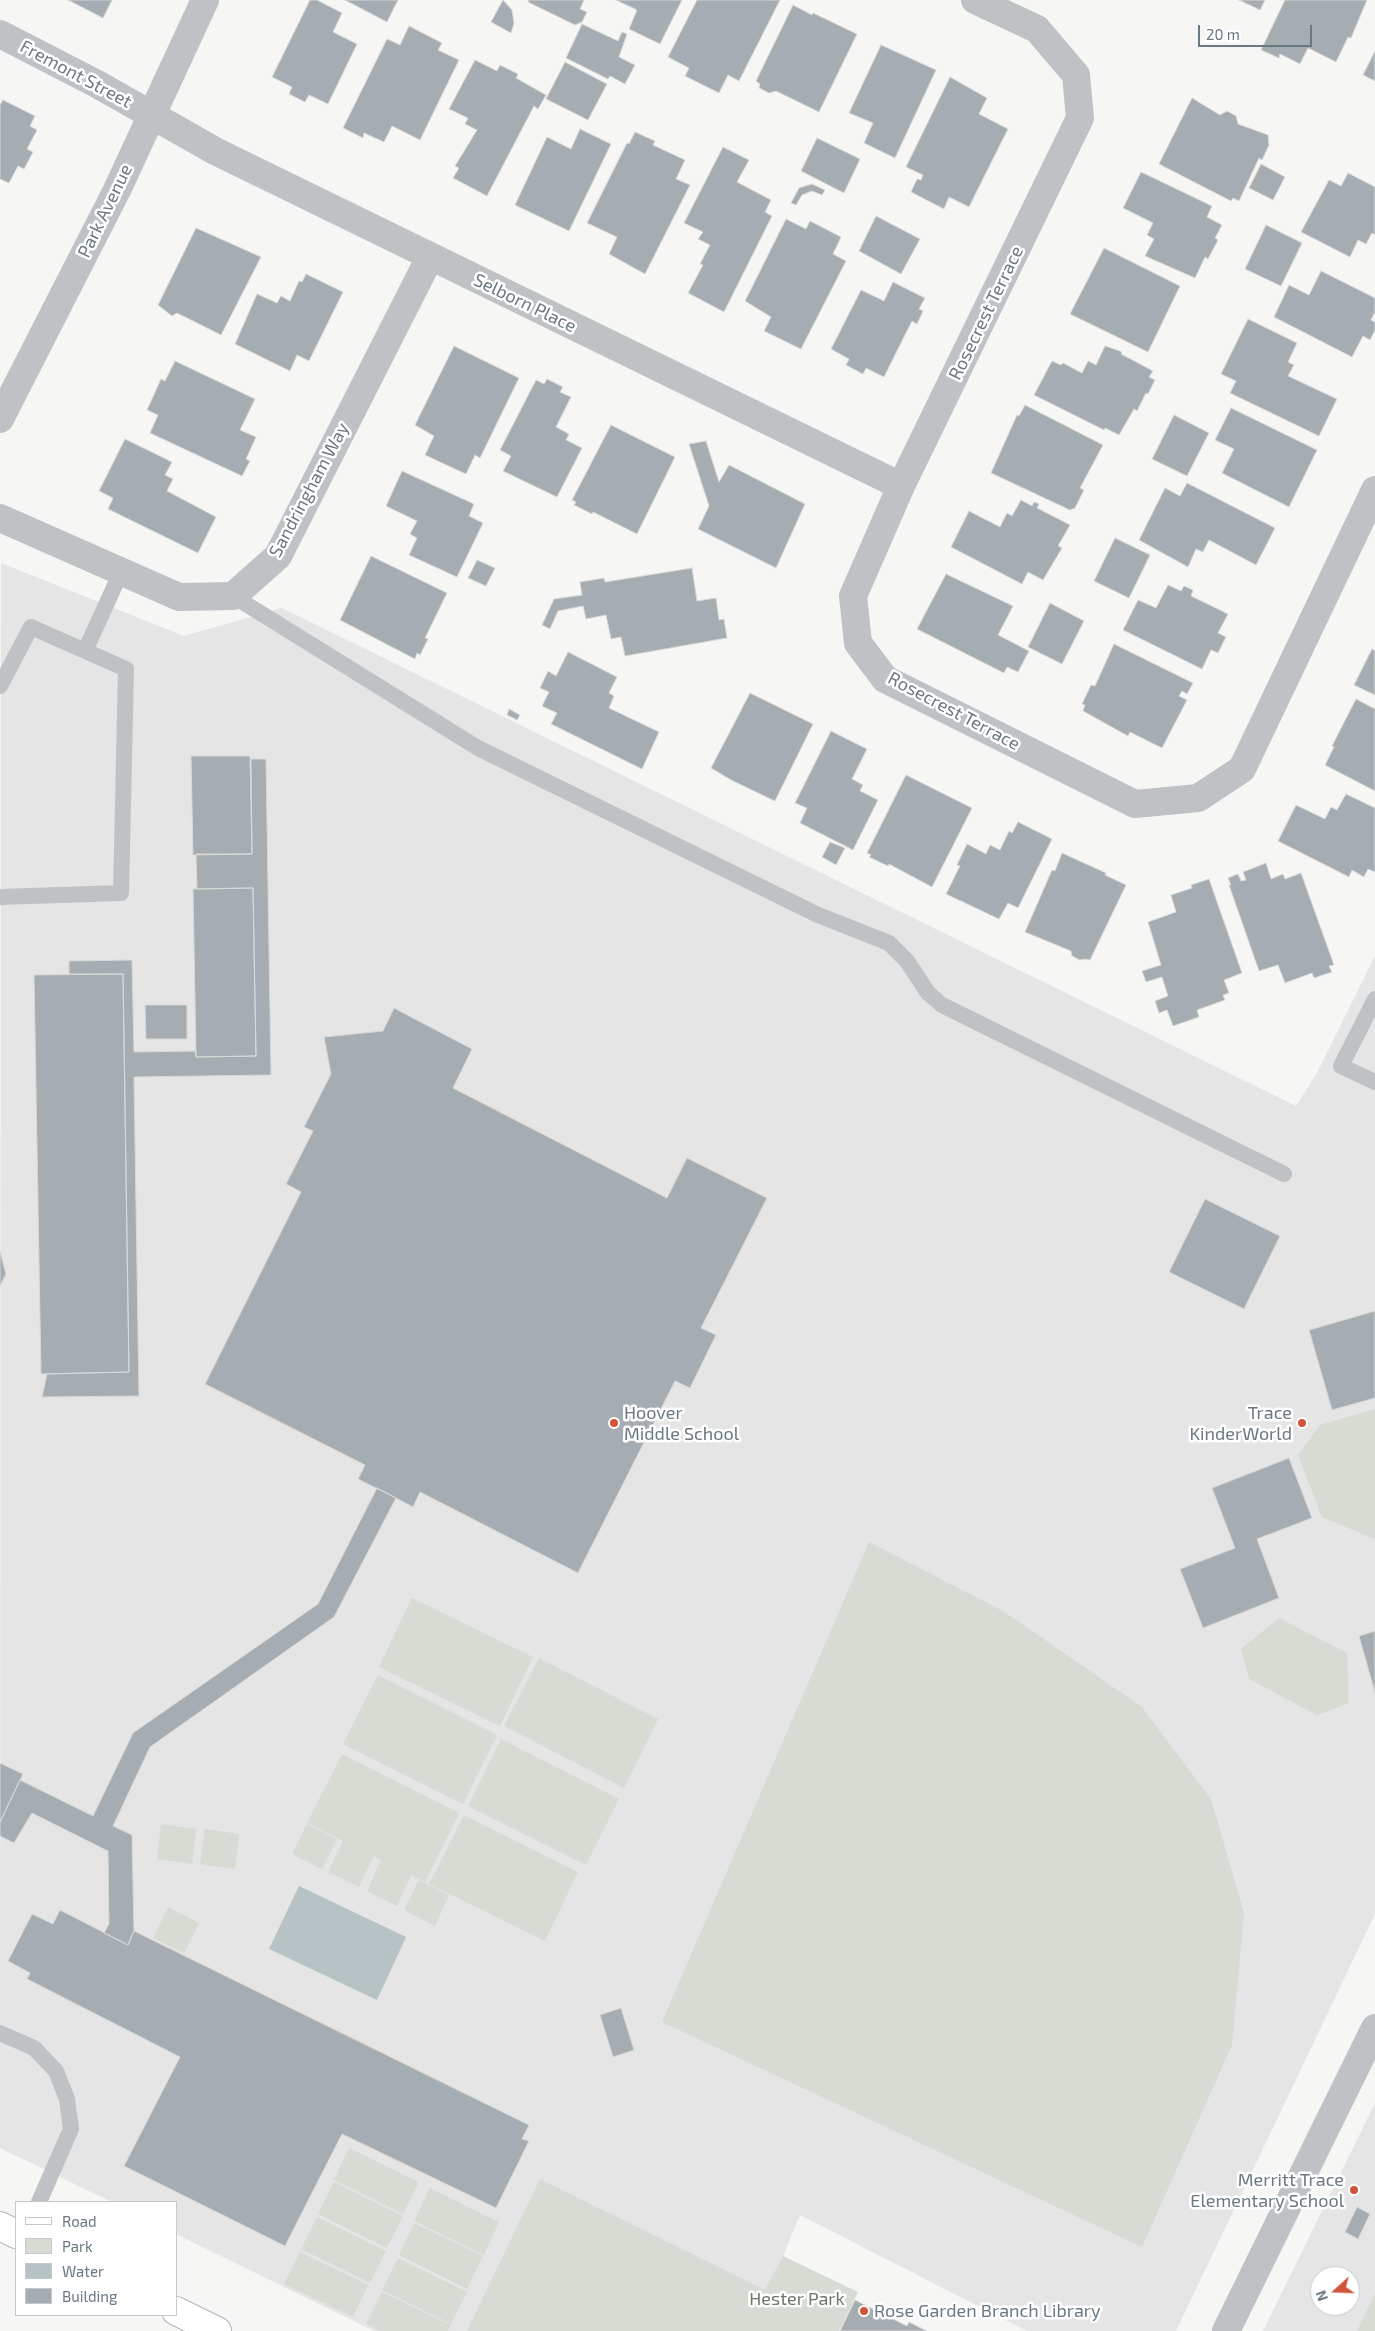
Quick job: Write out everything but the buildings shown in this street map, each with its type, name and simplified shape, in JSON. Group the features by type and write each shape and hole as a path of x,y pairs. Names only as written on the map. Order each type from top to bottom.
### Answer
{"main road":[{"path":"0,2226 15,2234"},
{"path":"178,2312 217,2331"}],"street":[{"name":"Park Avenue","path":"0,419 117,190 205,0"},
{"name":"Rosecrest Terrace","path":"975,0 1037,29 1076,75 1080,118 901,486 854,596 858,643 885,679 1135,804 1198,798 1242,769 1375,490"},
{"name":"Fremont Street","path":"0,34 97,84 151,115"},
{"name":"Selborn Place","path":"151,115 200,143 901,486"},
{"name":"Sandringham Way","path":"234,596 278,556 430,256"},
{"path":"0,518 179,597 234,596"},
{"path":"1226,2331 1375,2028"}],"lane":[{"path":"84,651 121,572"},
{"path":"234,596 478,748 818,915 889,943 907,960 928,993 942,1005 1284,1174"},
{"path":"0,686 31,627 126,669 121,893 0,897"},
{"path":"1375,999 1342,1066 1375,1082"},
{"path":"0,2033 34,2048 56,2072 67,2099 71,2129 39,2201"}],"shaded area":[{"name":"Hoover Middle School","path":"1,563 184,636 282,608 1296,1106 1317,1073 1375,956 1375,1914 1176,2331 1027,2331 800,2215 783,2256 746,2331 374,2331 178,2235 178,2201 110,2201 0,2148"},
{"name":"Merritt Trace Elementary School","path":"1375,2103 1375,2331 1263,2331"}],"green space":[{"path":"1375,1409 1375,1539 1322,1517 1298,1455 1320,1425"},
{"path":"869,1542 1003,1611 1142,1707 1211,1799 1244,1913 1232,2045 1142,2247 662,2022"},
{"path":"412,1598 533,1657 500,1726 379,1667"},
{"path":"1279,1618 1347,1653 1349,1703 1317,1715 1249,1679 1241,1649"},
{"path":"539,1658 658,1719 624,1788 504,1726"},
{"path":"378,1675 497,1735 463,1804 343,1744"},
{"path":"501,1739 619,1799 586,1865 468,1806"},
{"path":"342,1754 459,1813 425,1882 411,1875 397,1906 367,1891 381,1860 374,1856 359,1887 328,1872 343,1841 307,1823"},
{"path":"464,1815 578,1872 545,1941 429,1884"},
{"path":"161,1824 196,1829 192,1864 157,1859"},
{"path":"307,1824 337,1839 322,1869 292,1854"},
{"path":"205,1829 239,1834 235,1869 200,1864"},
{"path":"419,1880 449,1895 435,1926 404,1910"},
{"path":"168,1907 199,1923 184,1953 153,1938"},
{"path":"349,2148 419,2182 403,2214 334,2180"},
{"name":"Hester Park","path":"540,2179 765,2290 783,2256 858,2292 839,2331 467,2331"},
{"path":"334,2182 403,2216 387,2248 318,2214"},
{"path":"430,2188 499,2222 484,2255 414,2221"},
{"path":"317,2217 386,2251 370,2283 301,2249"},
{"path":"414,2223 483,2256 467,2289 399,2255"},
{"path":"300,2252 368,2285 353,2317 284,2284"},
{"path":"398,2258 467,2292 451,2324 382,2290"},
{"path":"382,2292 451,2325 448,2331 380,2331 366,2324"},
{"path":"1375,2294 1375,2331 1357,2331"}],"water":[{"path":"299,1886 406,1937 377,2000 269,1949"}],"place":[{"name":"Hoover Middle School","path":"614,1423"},
{"name":"Trace KinderWorld","path":"1302,1423"},
{"name":"Merritt Trace Elementary School","path":"1354,2190"},
{"name":"Rose Garden Branch Library","path":"864,2311"}]}
